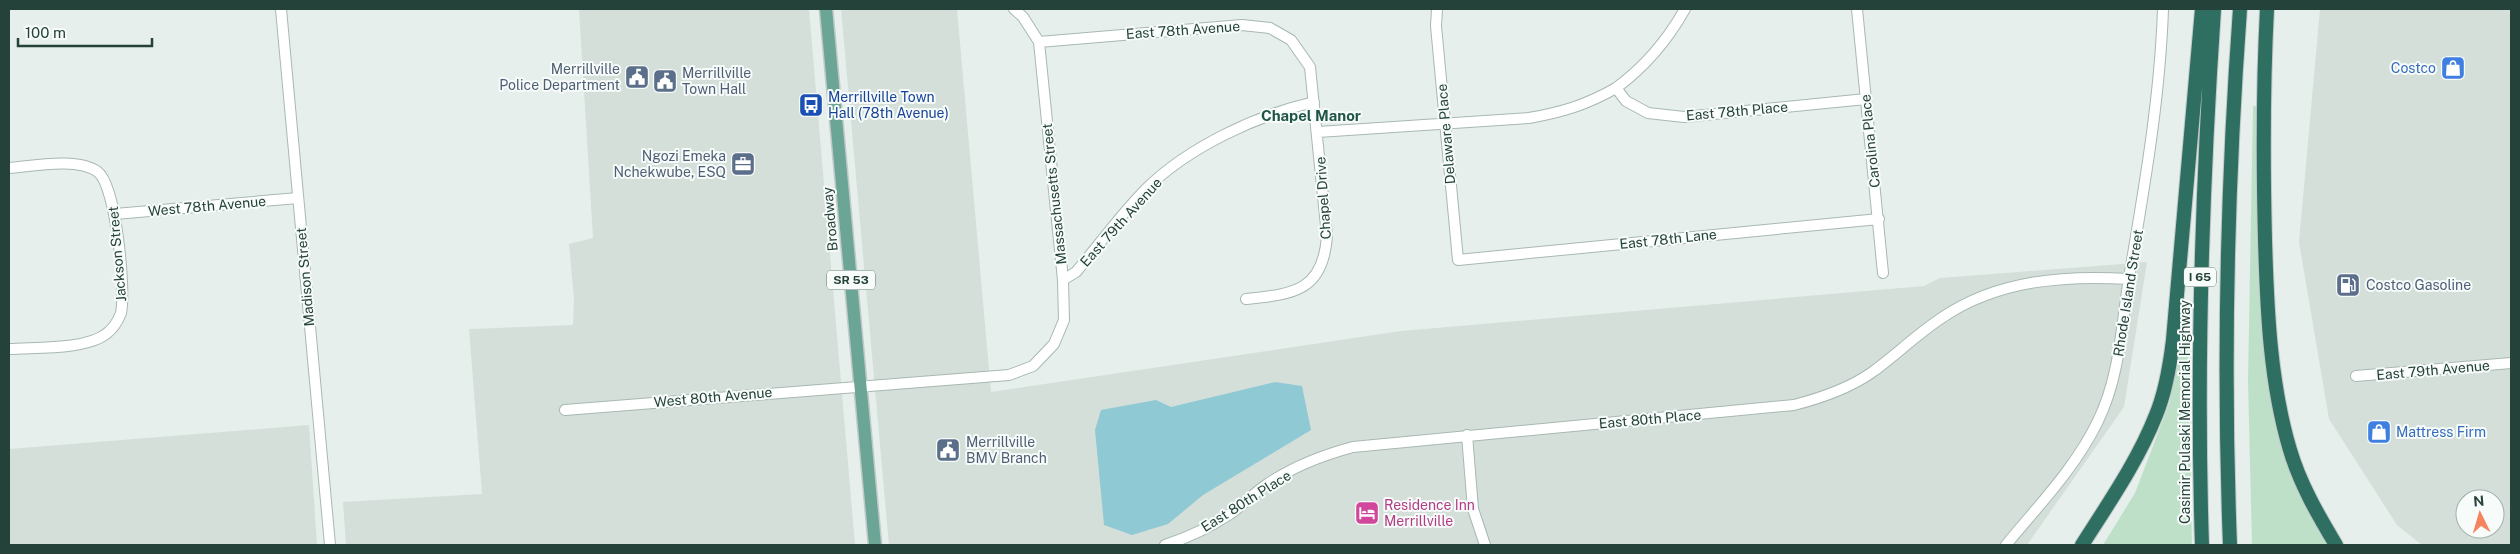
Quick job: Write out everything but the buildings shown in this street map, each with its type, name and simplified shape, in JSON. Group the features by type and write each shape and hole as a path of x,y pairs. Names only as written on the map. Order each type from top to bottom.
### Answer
{"highway":[{"path":"2082,545 2138,453 2157,413 2168,375 2174,332 2202,9"},
{"name":"Casimir Pulaski Memorial Highway","path":"2202,545 2199,397 2201,254 2214,9"},
{"name":"I 65","path":"2230,545 2227,384 2229,207 2240,9"},
{"path":"2267,9 2263,160 2266,277 2274,367 2290,450 2313,506 2336,545"}],"main road":[{"name":"Broadway","path":"826,9 875,545"}],"street":[{"name":"Madison Street","path":"280,9 330,545"},
{"path":"1014,9 1023,17 1039,42"},
{"name":"Delaware Place","path":"1438,9 1436,26 1458,260"},
{"path":"1318,132 1444,122 1529,118 1563,112 1591,103 1616,88 1640,70 1674,30 1685,9"},
{"name":"Carolina Place","path":"1857,9 1884,272"},
{"name":"Rhode Island Street","path":"2006,545 2077,456 2099,419 2117,365 2129,279 2143,203 2162,54 2164,9"},
{"name":"East 78th Avenue","path":"1039,42 1242,25 1270,28 1291,40 1310,67 1318,132"},
{"name":"Massachusetts Street","path":"860,385 1009,375 1033,366 1054,344 1064,320 1063,280 1039,42"},
{"name":"East 78th Place","path":"1616,88 1626,101 1648,113 1684,117 1866,99"},
{"name":"East 79th Avenue","path":"1063,280 1076,272 1147,188 1174,166 1208,144 1282,110 1314,102"},
{"name":"Chapel Drive","path":"1246,299 1283,295 1299,290 1321,270 1326,255 1327,236 1318,132"},
{"name":"Jackson Street","path":"9,168 81,165 91,168 104,178 115,214 122,297 121,311 113,327 92,341 9,349"},
{"name":"West 78th Avenue","path":"115,214 298,198"},
{"name":"East 78th Lane","path":"1458,260 1878,219"},
{"name":"East 80th Place","path":"1164,545 1203,529 1230,513 1266,485 1328,454 1363,445 1794,405 1835,392 1859,380 1942,317 1992,292 2042,280 2085,277 2129,279"},
{"name":"East 79th Avenue","path":"2356,376 2511,363"},
{"name":"West 80th Avenue","path":"566,410 860,385"},
{"path":"1467,435 1474,508 1485,545"}],"shaded area":[{"path":"579,9 809,9 855,545 346,545 343,502 482,494 469,329 573,325 574,299 569,244 593,238"},
{"path":"841,9 957,9 991,392 1401,331 1924,286 1940,278 2147,262 2124,407 2027,545 889,545"},
{"path":"2320,9 2511,9 2511,545 2422,545 2397,525 2329,419 2299,242"},
{"path":"309,425 317,545 9,545 9,449"}],"green space":[{"path":"2253,106 2259,106 2261,261 2299,493 2327,545 2252,545 2248,381"},
{"path":"2182,342 2188,342 2192,545 2103,545 2135,493 2169,404"}],"water":[{"path":"1275,382 1302,386 1311,430 1203,495 1168,524 1132,535 1104,525 1095,430 1101,410 1156,400 1171,407"}],"place":[{"name":"Costco","path":"2453,68"},
{"name":"Merrillville Police Department","path":"637,77"},
{"name":"Merrillville Town Hall","path":"665,81"},
{"name":"Merrillville Town Hall (78th Avenue)","path":"811,105"},
{"name":"Ngozi Emeka Nchekwube, ESQ","path":"743,164"},
{"name":"Costco Gasoline","path":"2348,285"},
{"name":"Mattress Firm","path":"2379,432"},
{"name":"Merrillville BMV Branch","path":"948,450"},
{"name":"Residence Inn Merrillville","path":"1367,513"}],"district":[{"name":"Chapel Manor","path":"1311,116"}]}
